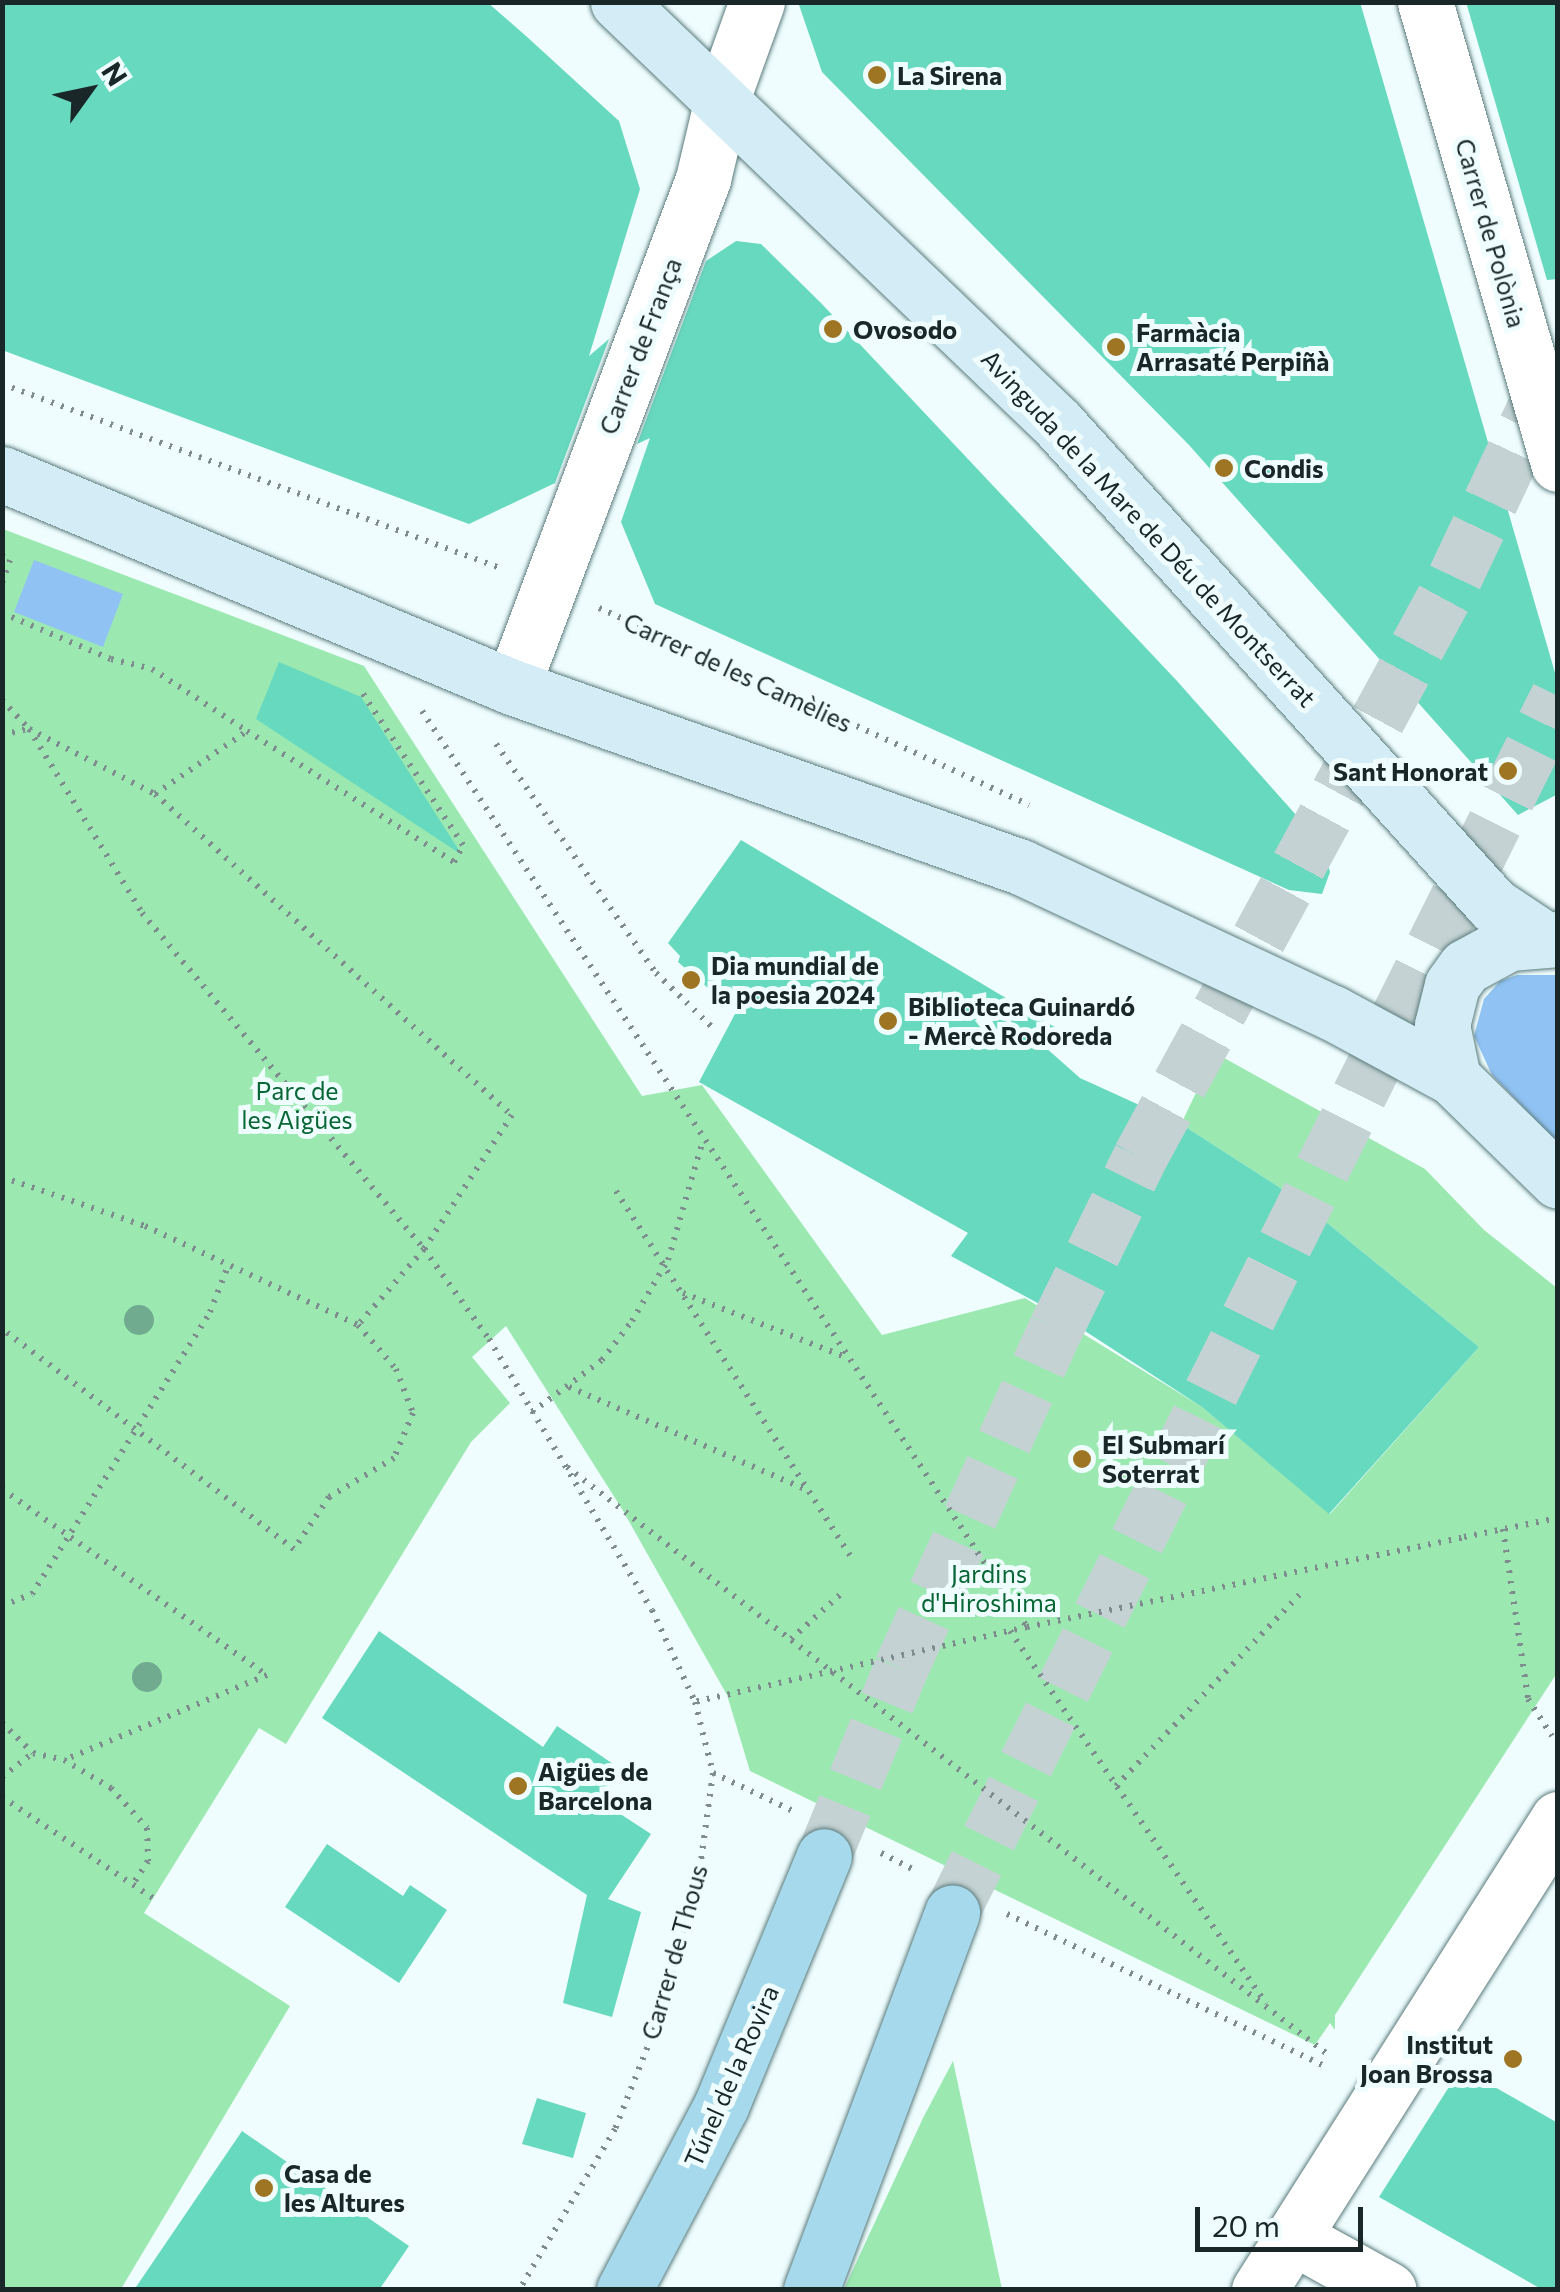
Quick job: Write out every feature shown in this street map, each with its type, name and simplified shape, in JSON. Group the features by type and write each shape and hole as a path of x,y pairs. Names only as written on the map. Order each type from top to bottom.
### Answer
{"main road":[{"name":"Túnel de la Rovira","path":"624,2290 721,2106 843,1850"},
{"path":"810,2290 958,1898"}],"street":[{"name":"Avinguda de la Mare de Déu de Montserrat","path":"618,2 1058,424 1493,904 1549,938"},
{"name":"Carrer de França","path":"512,687 554,588 703,178 722,98 758,2"},
{"name":"Carrer de Polònia","path":"1425,2 1558,464"},
{"path":"2,474 512,687 1021,867 1333,1012 1453,1078 1558,1181"},
{"path":"1453,1078 1442,1025 1452,985 1482,956 1549,938"},
{"path":"1259,2290 1558,1819"},
{"path":"1295,2238 1388,2290"}],"path":[{"name":"Carrer de les Camèlies","path":"2,384 554,588 1033,807"},
{"path":"2,556 10,560 2,583"},
{"path":"2,613 111,659 152,668 454,862 463,846 365,691 348,684"},
{"path":"413,696 1027,1628"},
{"path":"2,700 29,729 155,794 512,1115 424,1249 358,1325"},
{"path":"2,735 29,729"},
{"name":"Carrer de Thous","path":"29,729 142,913 424,1249 489,1340 652,1610 694,1702 713,1773 697,1890 655,2028 615,2130 519,2290"},
{"path":"155,794 247,731"},
{"path":"490,736 656,973 715,1030"},
{"path":"532,1412 602,1360 665,1266 704,1140"},
{"path":"2,1178 145,1226 358,1325 396,1368 413,1413 394,1458 329,1497 294,1550 2,1330"},
{"path":"616,1191 850,1555"},
{"path":"2,1606 32,1594 210,1312 228,1266"},
{"path":"682,1292 848,1358"},
{"path":"568,1386 808,1490"},
{"path":"564,1464 1330,2056"},
{"path":"2,1489 267,1674 64,1760"},
{"path":"694,1702 1010,1631 1558,1518"},
{"path":"1503,1529 1528,1699 1552,1736"},
{"path":"791,1639 842,1592"},
{"path":"1116,1786 1302,1592"},
{"path":"1010,1631 1269,2010"},
{"path":"2,1723 33,1753 64,1760 110,1788 147,1828 148,1861 133,1884"},
{"path":"2,1777 33,1753"},
{"path":"713,1773 750,1790"},
{"path":"2,1797 153,1898"},
{"path":"843,1850 958,1898 1328,2068"}],"green space":[{"path":"3,529 364,666 642,1096 702,1085 882,1335 1025,1298 1202,1407 1330,1514 1479,1347 1299,1200 1181,1124 1215,1053 1425,1169 1484,1230 1557,1288 1557,1673 1335,2015 1335,2030 1330,2023 1315,2045 750,1771 727,1695 622,1509 506,1326 472,1357 510,1403 471,1442 286,1744 259,1728 144,1913 290,2006 121,2289 3,2289"},
{"path":"953,2061 1002,2289 844,2289 923,2118"}],"water":[{"path":"34,560 123,594 103,647 14,612"},
{"path":"1517,975 1557,975 1557,1142 1492,1075 1474,1036 1484,999 1500,981"}],"building":[{"path":"2,2 487,2 619,121 640,189 589,356 609,339 555,483 469,524 2,350"},
{"path":"798,2 1360,2 1558,683 1558,794 1518,815 1189,445 822,72"},
{"path":"1466,2 1558,2 1558,279 1547,280"},
{"path":"736,241 761,244 821,303 1177,681 1321,843 1330,872 1322,894 1289,890 655,604 621,522 650,438 637,444 706,261"},
{"path":"279,662 361,697 462,855 256,719"},
{"path":"741,840 1058,1029 1045,1047 1080,1078 1181,1124 1299,1200 1479,1347 1329,1514 1202,1407 1065,1318 951,1256 968,1233 699,1082 736,1012 678,962 680,956 668,943"},
{"name":"Aigües de Barcelona","path":"379,1631 543,1747 557,1726 622,1770 602,1802 651,1834 608,1899 641,1912 612,2017 563,2003 587,1895 322,1718"},
{"path":"327,1844 403,1896 410,1885 447,1910 399,1983 285,1907"},
{"name":"Institut Joan Brossa","path":"1461,2068 1558,2123 1558,2290 1543,2290 1379,2197"},
{"path":"537,2098 586,2113 573,2158 522,2144"},
{"name":"Casa de les Altures","path":"242,2131 409,2246 379,2290 134,2290"}],"tunnel":[{"path":"824,1856 901,1668 1056,1328 1140,1157 1455,577 1558,358"},
{"path":"952,1912 1558,696"}],"place":[{"name":"La Sirena","path":"877,75"},
{"name":"Ovosodo","path":"833,329"},
{"name":"Farmàcia Arrasaté Perpiñà","path":"1116,347"},
{"name":"Condis","path":"1224,468"},
{"name":"Sant Honorat","path":"1508,771"},
{"name":"Dia mundial de la poesia 2024","path":"691,980"},
{"name":"Biblioteca Guinardó - Mercè Rodoreda","path":"888,1021"},
{"name":"El Submarí Soterrat","path":"1082,1459"},
{"name":"Aigües de Barcelona","path":"518,1786"},
{"name":"Institut Joan Brossa","path":"1513,2059"},
{"name":"Casa de les Altures","path":"264,2188"}],"park label":[{"name":"Parc de les Aigües","path":"297,1106"},
{"name":"Jardins d'Hiroshima","path":"989,1588"}]}
